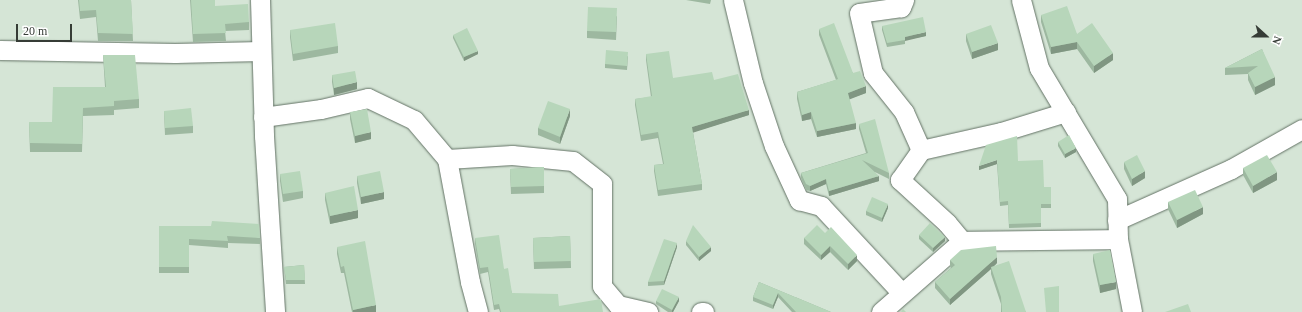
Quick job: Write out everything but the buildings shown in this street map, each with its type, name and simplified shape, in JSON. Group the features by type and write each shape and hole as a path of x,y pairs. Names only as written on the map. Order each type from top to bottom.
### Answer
{"street":[{"path":"260,0 263,117 275,312"},
{"path":"733,0 774,146 799,200 821,206 901,292"},
{"path":"904,0 901,7 859,13 873,73 904,112 921,150"},
{"path":"1021,0 1039,68 1116,199 1118,239 1132,312"},
{"path":"0,50 175,53 261,51"},
{"path":"263,117 321,110 368,98 414,120 447,159 470,282 478,312"},
{"path":"962,242 948,223 900,180 921,150 1002,132 1066,112"},
{"path":"1117,220 1231,169 1302,129"},
{"path":"447,159 512,155 573,161 602,184 602,286 618,305 648,312"},
{"path":"881,312 901,292 962,242 1118,239"}]}
